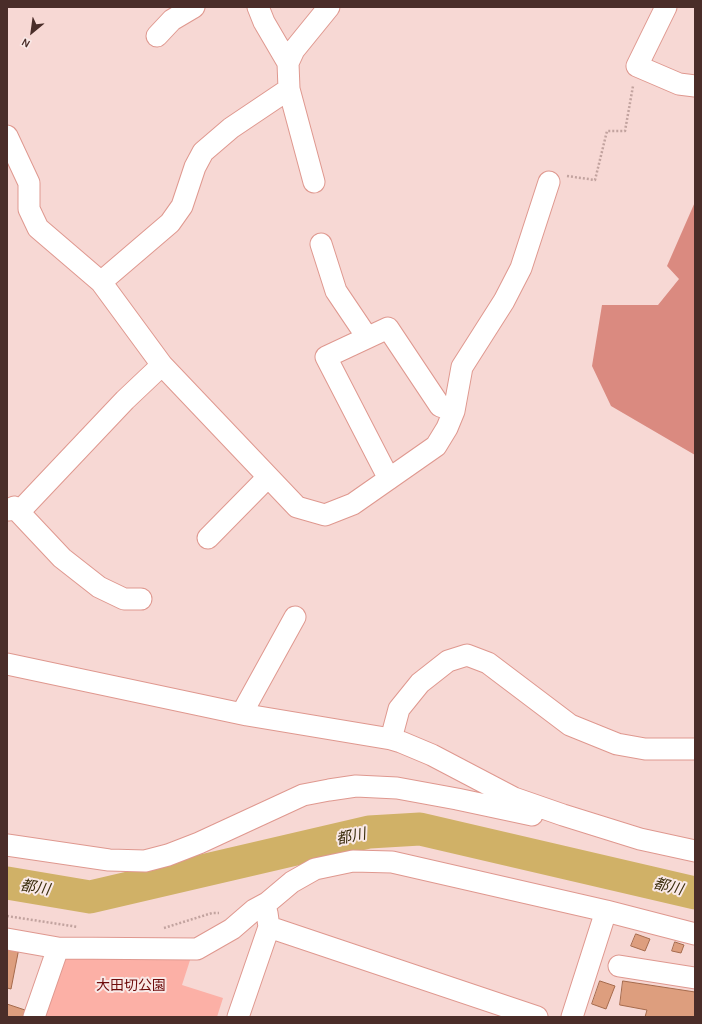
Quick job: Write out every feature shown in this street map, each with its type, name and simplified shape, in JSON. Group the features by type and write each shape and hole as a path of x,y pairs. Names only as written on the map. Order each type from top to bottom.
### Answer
{"street":[{"path":"157,36 172,20 194,7"},
{"path":"258,7 264,22 288,63"},
{"path":"314,182 289,89 288,63 294,50 329,7"},
{"path":"666,7 637,66 679,84 695,86"},
{"path":"101,282 170,222 182,206 195,168 203,152 231,128 289,89"},
{"path":"7,136 29,183 29,209 38,228 101,282 162,365 297,507 325,514 353,504 436,446 447,428 454,411 462,367 504,301 521,268 549,182"},
{"path":"321,244 336,291 367,338"},
{"path":"389,479 326,357 388,328 440,406 454,411"},
{"path":"141,599 124,599 99,587 62,558 13,512 162,365"},
{"path":"208,538 268,477"},
{"path":"242,713 295,617"},
{"path":"391,739 399,710 420,683 448,660 467,655 488,663 570,725 617,744 646,749 695,749"},
{"path":"7,664 242,713 391,739 432,756 514,798 640,839 695,851"},
{"path":"7,845 109,860 145,861 168,855 303,795 356,786 397,788 537,816 563,815"},
{"path":"7,939 58,948 197,949 232,929 254,910 267,904 292,882 315,869 353,861 392,862 606,911 695,934"},
{"path":"238,1017 268,927 267,904"},
{"path":"572,1017 606,911"},
{"path":"268,927 537,1017"},
{"path":"34,1017 58,948"},
{"path":"620,966 695,978"}],"path":[{"path":"549,182 555,174 595,180 607,131 625,131 637,66"},
{"path":"163,929 212,913 219,913"},
{"path":"7,916 81,928"}],"green space":[{"name":"大田切公園","path":"67,954 192,954 182,985 223,998 217,1017 39,1017"}],"shaded area":[{"path":"695,202 695,455 611,406 592,366 602,305 658,305 679,279 667,266"}],"building":[{"path":"636,934 650,939 645,951 631,946"},
{"path":"675,942 684,945 681,953 672,951"},
{"path":"7,946 19,948 11,989 7,988"},
{"path":"600,981 615,986 606,1009 592,1004"},
{"path":"623,981 695,992 695,1017 645,1017 647,1010 620,1005"},
{"path":"7,1004 25,1010 23,1017 7,1017"}],"waterway":[{"name":"都川","path":"7,883 90,897 369,832 420,829 695,893"}]}
